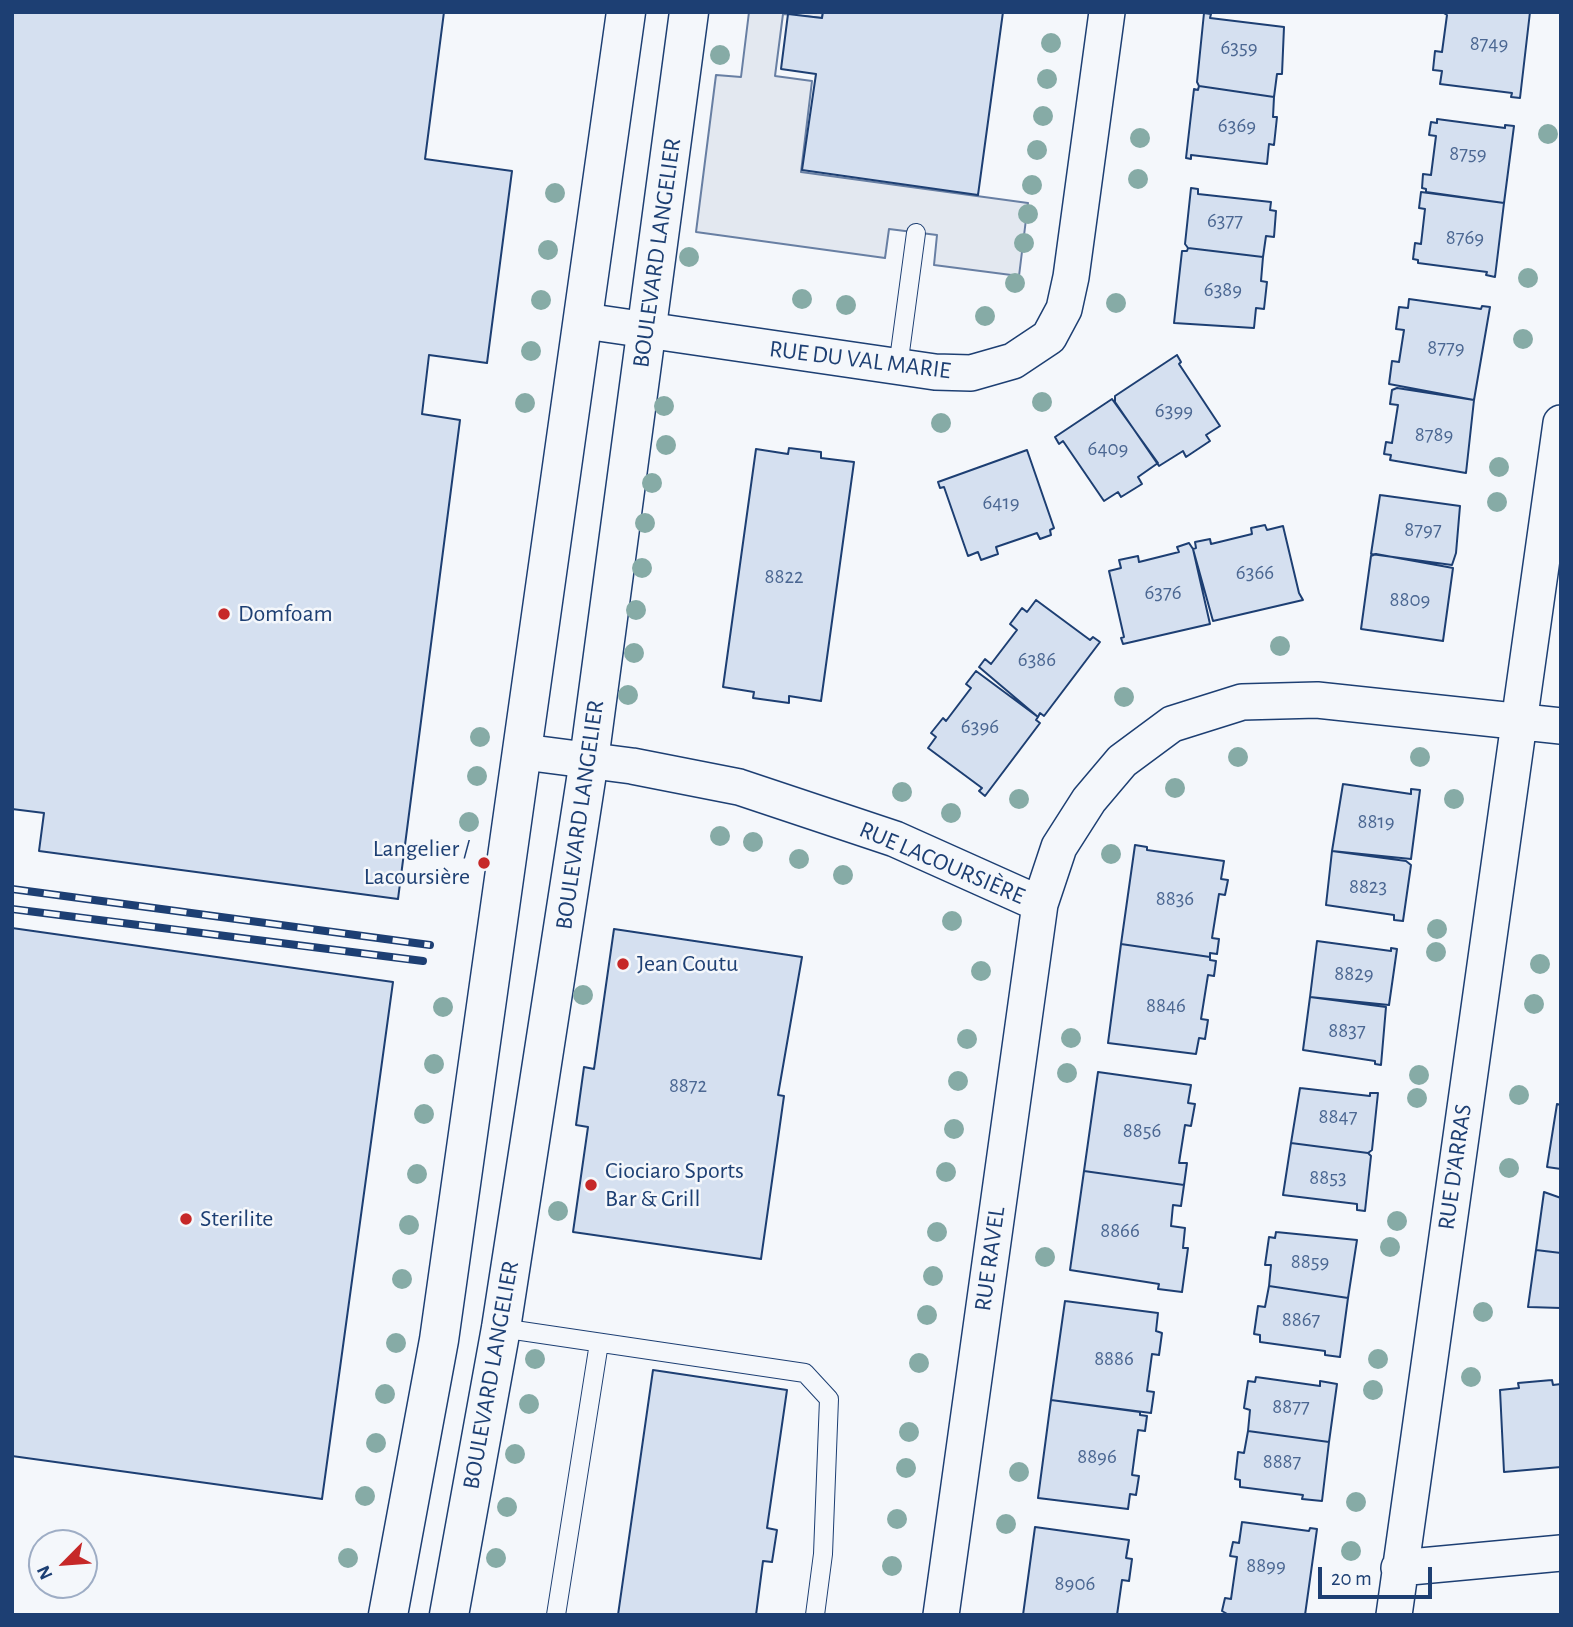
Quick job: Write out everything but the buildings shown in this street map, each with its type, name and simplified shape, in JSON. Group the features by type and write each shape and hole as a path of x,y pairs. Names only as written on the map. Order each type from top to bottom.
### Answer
{"main road":[{"path":"388,1615 439,1340 524,752 626,12"},
{"name":"BOULEVARD LANGELIER","path":"449,1615 501,1328 589,761 689,12"}],"street":[{"name":"RUE DU VAL MARIE","path":"584,321 947,373 992,369 1013,361 1049,337 1064,309 1071,277 1107,12"},
{"name":"RUE D'ARRAS","path":"1394,1615 1517,720 1561,423"},
{"name":"RUE LACOURSIÈRE","path":"524,752 740,787 895,839 1040,904 1059,847 1089,800 1122,761 1172,724 1242,702 1317,700 1561,726"},
{"name":"RUE RAVEL","path":"941,1615 1040,904"},
{"path":"1399,1568 1561,1553"}],"lane":[{"path":"898,367 916,233"},
{"path":"501,1328 805,1373 830,1399 823,1554 815,1615"},
{"path":"556,1615 599,1343"}],"shaded area":[{"path":"749,12 823,12 822,18 783,14 775,76 812,81 801,172 1028,203 1019,276 934,265 937,235 889,229 885,258 696,232 716,75 741,77"}],"railway":[{"path":"12,889 430,945"},
{"path":"12,909 423,961"}],"place":[{"name":"Domfoam","path":"224,614"},
{"name":"Langelier / Lacoursière","path":"484,863"},
{"name":"Jean Coutu","path":"623,964"},
{"name":"Ciociaro Sports Bar & Grill","path":"591,1185"},
{"name":"Sterilite","path":"186,1219"}]}
